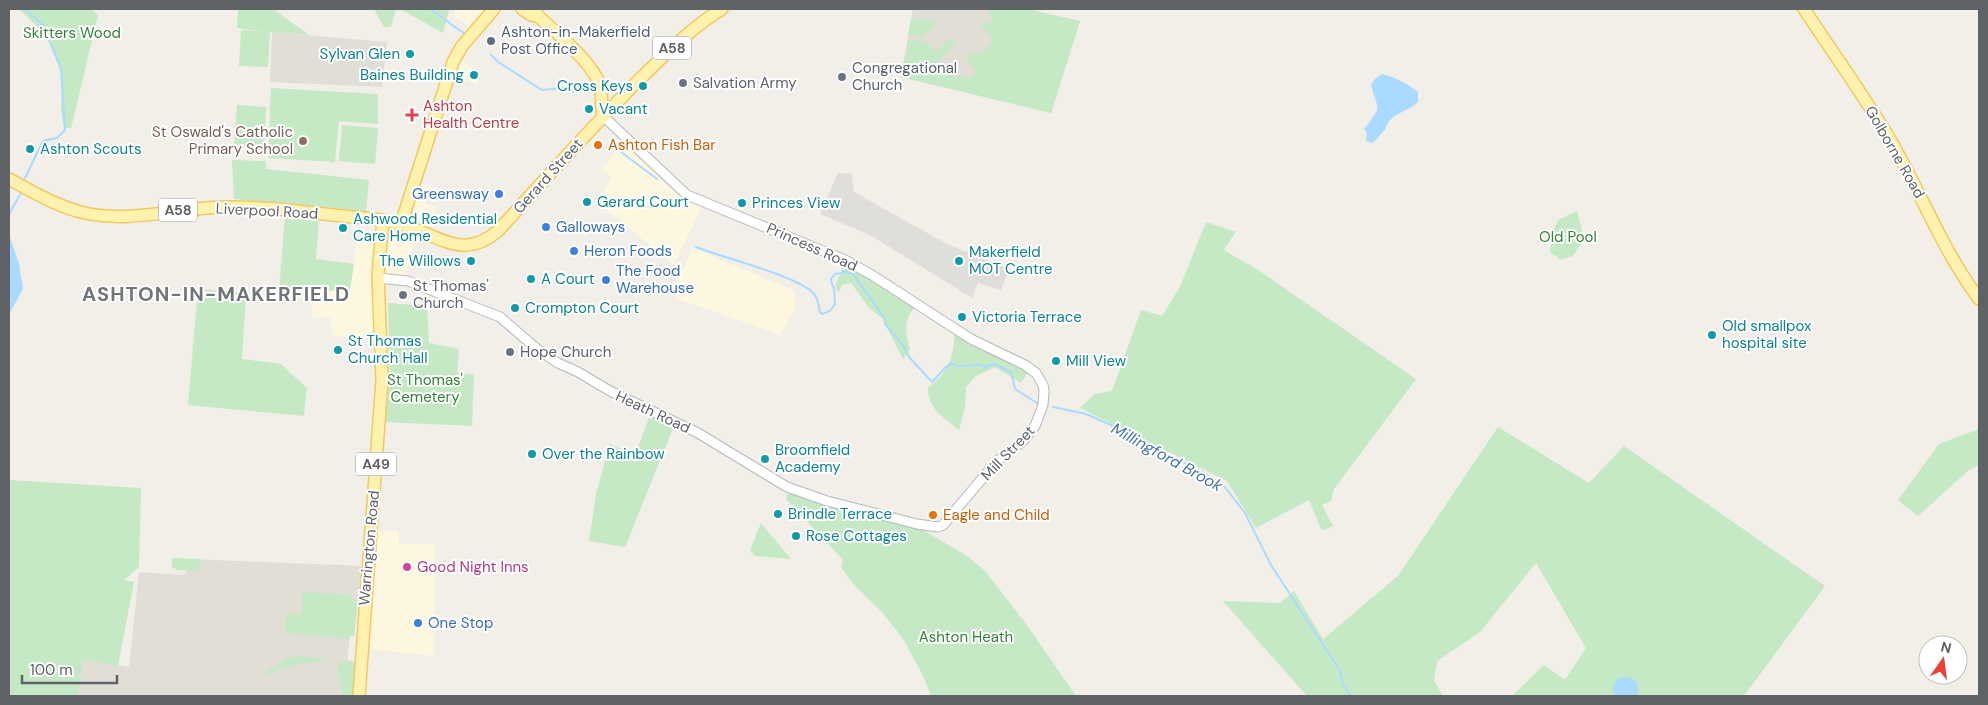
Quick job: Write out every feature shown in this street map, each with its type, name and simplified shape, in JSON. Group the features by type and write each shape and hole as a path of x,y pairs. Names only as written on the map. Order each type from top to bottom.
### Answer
{"main road":[{"path":"401,224 453,62 462,46 494,9"},
{"path":"522,9 531,14 536,13 583,60 608,93 616,97 622,97"},
{"name":"A58","path":"622,97 691,30 722,9"},
{"name":"Golborne Road","path":"1804,9 1892,142 1945,248 1957,269 1979,299"},
{"path":"596,76 600,86 601,110 604,116"},
{"name":"Gerard Street","path":"383,221 401,224 459,246 476,245 484,242 499,230 622,97"},
{"name":"Liverpool Road","path":"9,179 64,206 102,216 127,216 226,207 281,210 383,221"},
{"name":"Warrington Road","path":"358,696 382,380 378,278 383,221"}],"street":[{"name":"Princess Road","path":"604,116 615,129 687,195 845,260 872,275 971,339 1030,368"},
{"name":"Heath Road","path":"378,278 408,281 500,318 537,349 558,363 578,372 610,391 698,433 787,487 827,501 895,519 938,527"},
{"name":"Mill Street","path":"938,527 948,521 996,461 1023,441 1035,426 1043,405 1044,391 1040,379 1030,368"}],"shaded area":[{"path":"457,9 487,9 470,28 453,14"},
{"path":"913,9 1027,9 1080,21 1051,113 901,77"},
{"name":"St Oswald's Catholic Primary School","path":"272,32 387,42 382,87 270,82"},
{"path":"461,61 480,73 477,84 455,77"},
{"path":"624,146 683,199 701,207 674,265 597,202 612,177 602,169 618,148 621,150"},
{"path":"838,173 852,174 854,192 947,244 1009,269 1001,290 978,283 972,298 870,235 820,214"},
{"path":"421,183 442,190 438,203 417,196"},
{"path":"416,200 436,207 429,228 410,219"},
{"path":"393,230 417,237 406,275 384,274 387,243"},
{"path":"357,241 376,244 372,297 375,335 332,337 331,318 312,318 313,300 320,301 320,291 350,290"},
{"path":"693,248 795,291 795,309 780,335 675,298 673,291"},
{"path":"378,531 399,531 399,544 435,544 434,656 369,649"},
{"path":"189,559 363,566 354,636 350,636 348,653 348,660 354,662 356,666 353,696 78,696 83,660 129,667 139,572 183,575 189,569"}],"green space":[{"name":"Skitters Wood","path":"19,9 92,9 98,16 71,128 64,128 61,109 62,75 51,40"},
{"path":"238,9 273,9 309,35 270,32 268,67 239,66 241,30 263,32 237,28"},
{"path":"374,9 396,9 391,27 384,27"},
{"path":"400,9 449,10 443,33"},
{"path":"989,9 1027,9 1080,21 1051,113 901,77 908,40 925,41 936,52 950,38 956,43 939,60 941,62 938,66 946,74 949,71 954,76 965,76 969,79 977,72 966,59 972,52 980,54 993,42 993,38 981,26 985,22 987,24 993,18 988,11"},
{"path":"911,18 934,20 935,24 923,36 908,36"},
{"name":"St Oswald's Catholic Primary School","path":"271,88 378,94 378,124 339,121 335,162 268,158"},
{"path":"237,105 266,107 264,148 234,146"},
{"path":"342,125 378,128 375,164 339,161"},
{"path":"232,160 266,161 266,169 369,180 366,211 234,199"},
{"name":"Old Pool","path":"1577,211 1584,239 1573,256 1561,260 1550,252 1552,234 1558,220"},
{"path":"285,215 319,218 316,259 354,264 350,290 279,292"},
{"path":"1206,222 1236,232 1224,249 1225,251 1255,268 1416,379 1334,489 1331,501 1322,505 1333,526 1322,531 1309,500 1256,528 1227,481 1080,408 1095,394 1112,391 1141,310 1162,316 1180,287"},
{"path":"843,267 855,271 915,308 908,318 906,328 910,350 903,359 882,318 869,308 851,283 842,285 839,292 836,289 836,284"},
{"path":"198,289 246,293 242,359 281,364 307,388 304,416 188,405"},
{"name":"St Thomas' Cemetery","path":"388,303 427,306 429,343 459,349 457,372 474,375 472,426 385,422 390,376"},
{"path":"954,332 1029,370 1021,383 995,367 976,376 966,387 965,407 959,430 937,412 931,401 928,387 940,377 949,363 952,356"},
{"path":"650,415 674,426 625,547 589,541 596,494 610,444 635,455"},
{"path":"1498,427 1589,483 1624,446 1825,586 1744,696 1512,696 1544,665 1565,680 1586,648 1536,563 1480,632 1437,661 1434,681 1443,696 1307,696 1223,601 1280,603 1294,591 1323,639 1398,576"},
{"path":"1979,429 1979,465 1969,470 1918,516 1898,500 1939,444"},
{"path":"9,480 141,488 139,567 124,580 134,582 118,666 83,660 78,696 9,696"},
{"name":"Ashton Heath","path":"791,493 923,530 967,556 985,571 1024,621 1076,696 931,696 925,680 904,640 882,612 854,585 841,567 843,560 786,499 786,496"},
{"path":"761,523 791,559 755,556 750,550"},
{"path":"172,558 201,559 200,567 197,571 177,570 172,567"},
{"path":"303,592 352,595 352,600 359,601 354,636 350,636 350,639 287,633 285,628 288,613 302,614"},
{"path":"300,656 325,659 320,662 298,664 261,676 286,658"},
{"path":"348,660 356,666 353,696 343,696 337,666 340,662"}],"water":[{"path":"1382,74 1401,81 1418,92 1418,102 1395,116 1372,143 1366,141 1367,133 1364,129 1377,111 1377,104 1371,84"},
{"path":"9,234 19,264 23,289 9,314"},
{"path":"1622,677 1630,678 1636,682 1638,688 1637,696 1614,696 1613,686"}],"waterway":[{"path":"23,182 43,141 57,138 65,130 61,69 43,25 25,9"},
{"name":"Millingford Brook","path":"430,9 465,34"},
{"name":"Millingford Brook","path":"491,55 498,62 542,90 568,88 573,92"},
{"name":"Millingford Brook","path":"613,146 657,179"},
{"path":"9,214 21,193"},
{"name":"Millingford Brook","path":"696,247 777,274 806,287 816,296 822,314 830,311 835,304 834,287 831,279 835,274 844,271 853,274 886,320 885,324 903,345 909,357 932,382 946,367 952,364 957,366 980,365 985,367 994,364 1011,372 1015,389 1037,403"},
{"name":"Millingford Brook","path":"1053,407 1086,414 1118,428 1202,472 1224,486 1245,513 1271,565 1340,671 1343,685 1351,696"}],"place":[{"name":"Ashton-in-Makerfield Post Office","path":"491,41"},
{"name":"Sylvan Glen","path":"410,54"},
{"name":"Baines Building","path":"474,75"},
{"name":"Congregational Church","path":"842,77"},
{"name":"Salvation Army","path":"683,83"},
{"name":"Cross Keys","path":"643,86"},
{"name":"Vacant","path":"589,109"},
{"name":"Ashton Health Centre","path":"412,115"},
{"name":"St Oswald's Catholic Primary School","path":"303,141"},
{"name":"Ashton Fish Bar","path":"598,145"},
{"name":"Ashton Scouts","path":"30,149"},
{"name":"Greensway","path":"499,194"},
{"name":"Gerard Court","path":"587,202"},
{"name":"Princes View","path":"742,203"},
{"name":"Galloways","path":"546,227"},
{"name":"Ashwood Residential Care Home","path":"343,228"},
{"name":"Heron Foods","path":"574,251"},
{"name":"The Willows","path":"471,261"},
{"name":"Makerfield MOT Centre","path":"959,261"},
{"name":"A Court","path":"531,279"},
{"name":"The Food Warehouse","path":"606,280"},
{"name":"St Thomas' Church","path":"403,295"},
{"name":"Crompton Court","path":"515,308"},
{"name":"Victoria Terrace","path":"962,317"},
{"name":"Old smallpox hospital site","path":"1712,335"},
{"name":"St Thomas Church Hall","path":"338,350"},
{"name":"Hope Church","path":"510,352"},
{"name":"Mill View","path":"1056,361"},
{"name":"Over the Rainbow","path":"532,454"},
{"name":"Broomfield Academy","path":"765,459"},
{"name":"Brindle Terrace","path":"778,514"},
{"name":"Eagle and Child","path":"933,515"},
{"name":"Rose Cottages","path":"796,536"},
{"name":"Good Night Inns","path":"407,567"},
{"name":"One Stop","path":"418,623"}],"district":[{"name":"ASHTON-IN-MAKERFIELD","path":"216,294"}]}
